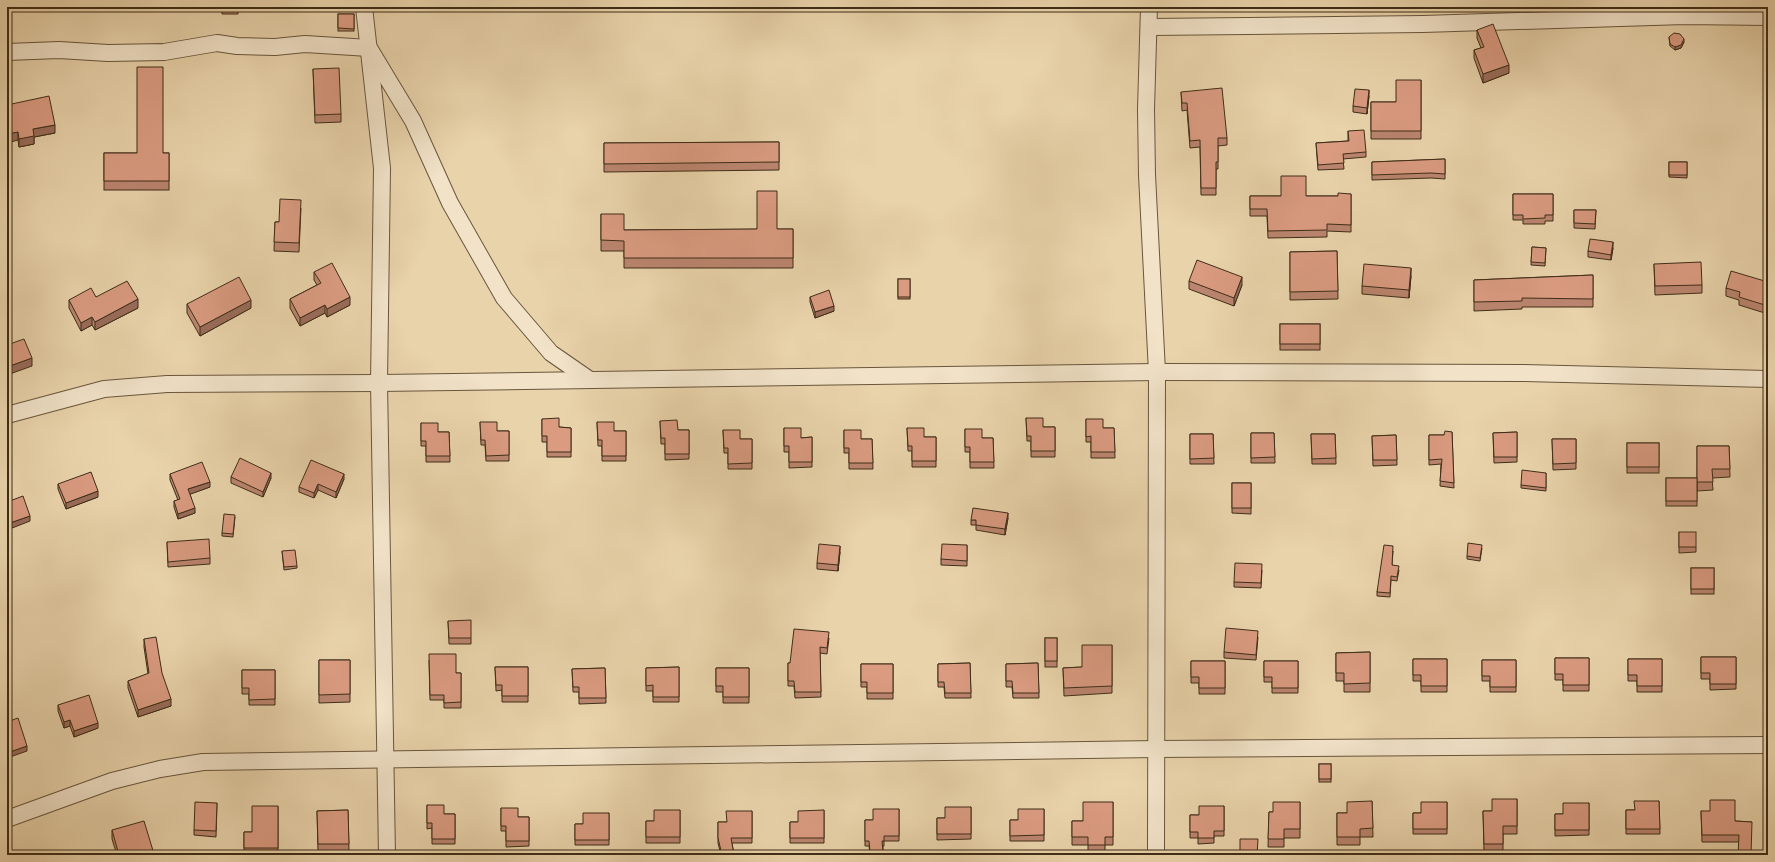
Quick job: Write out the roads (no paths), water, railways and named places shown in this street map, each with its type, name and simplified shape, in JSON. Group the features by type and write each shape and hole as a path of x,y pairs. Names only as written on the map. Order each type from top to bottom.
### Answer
{"street":[{"path":"364,7 382,168 379,383 387,855"},
{"path":"1149,7 1146,109 1147,175 1157,372 1156,855"},
{"path":"1149,27 1423,24 1685,16 1768,17"},
{"path":"7,52 59,50 108,53 164,52 217,43 243,46 305,44 369,48"},
{"path":"369,48 413,121 450,203 504,298 551,353 590,380"},
{"path":"7,415 104,389 168,384 379,383 1157,372 1523,373 1768,379"},
{"path":"7,819 112,781 160,769 203,762 1156,749 1768,745"}]}
